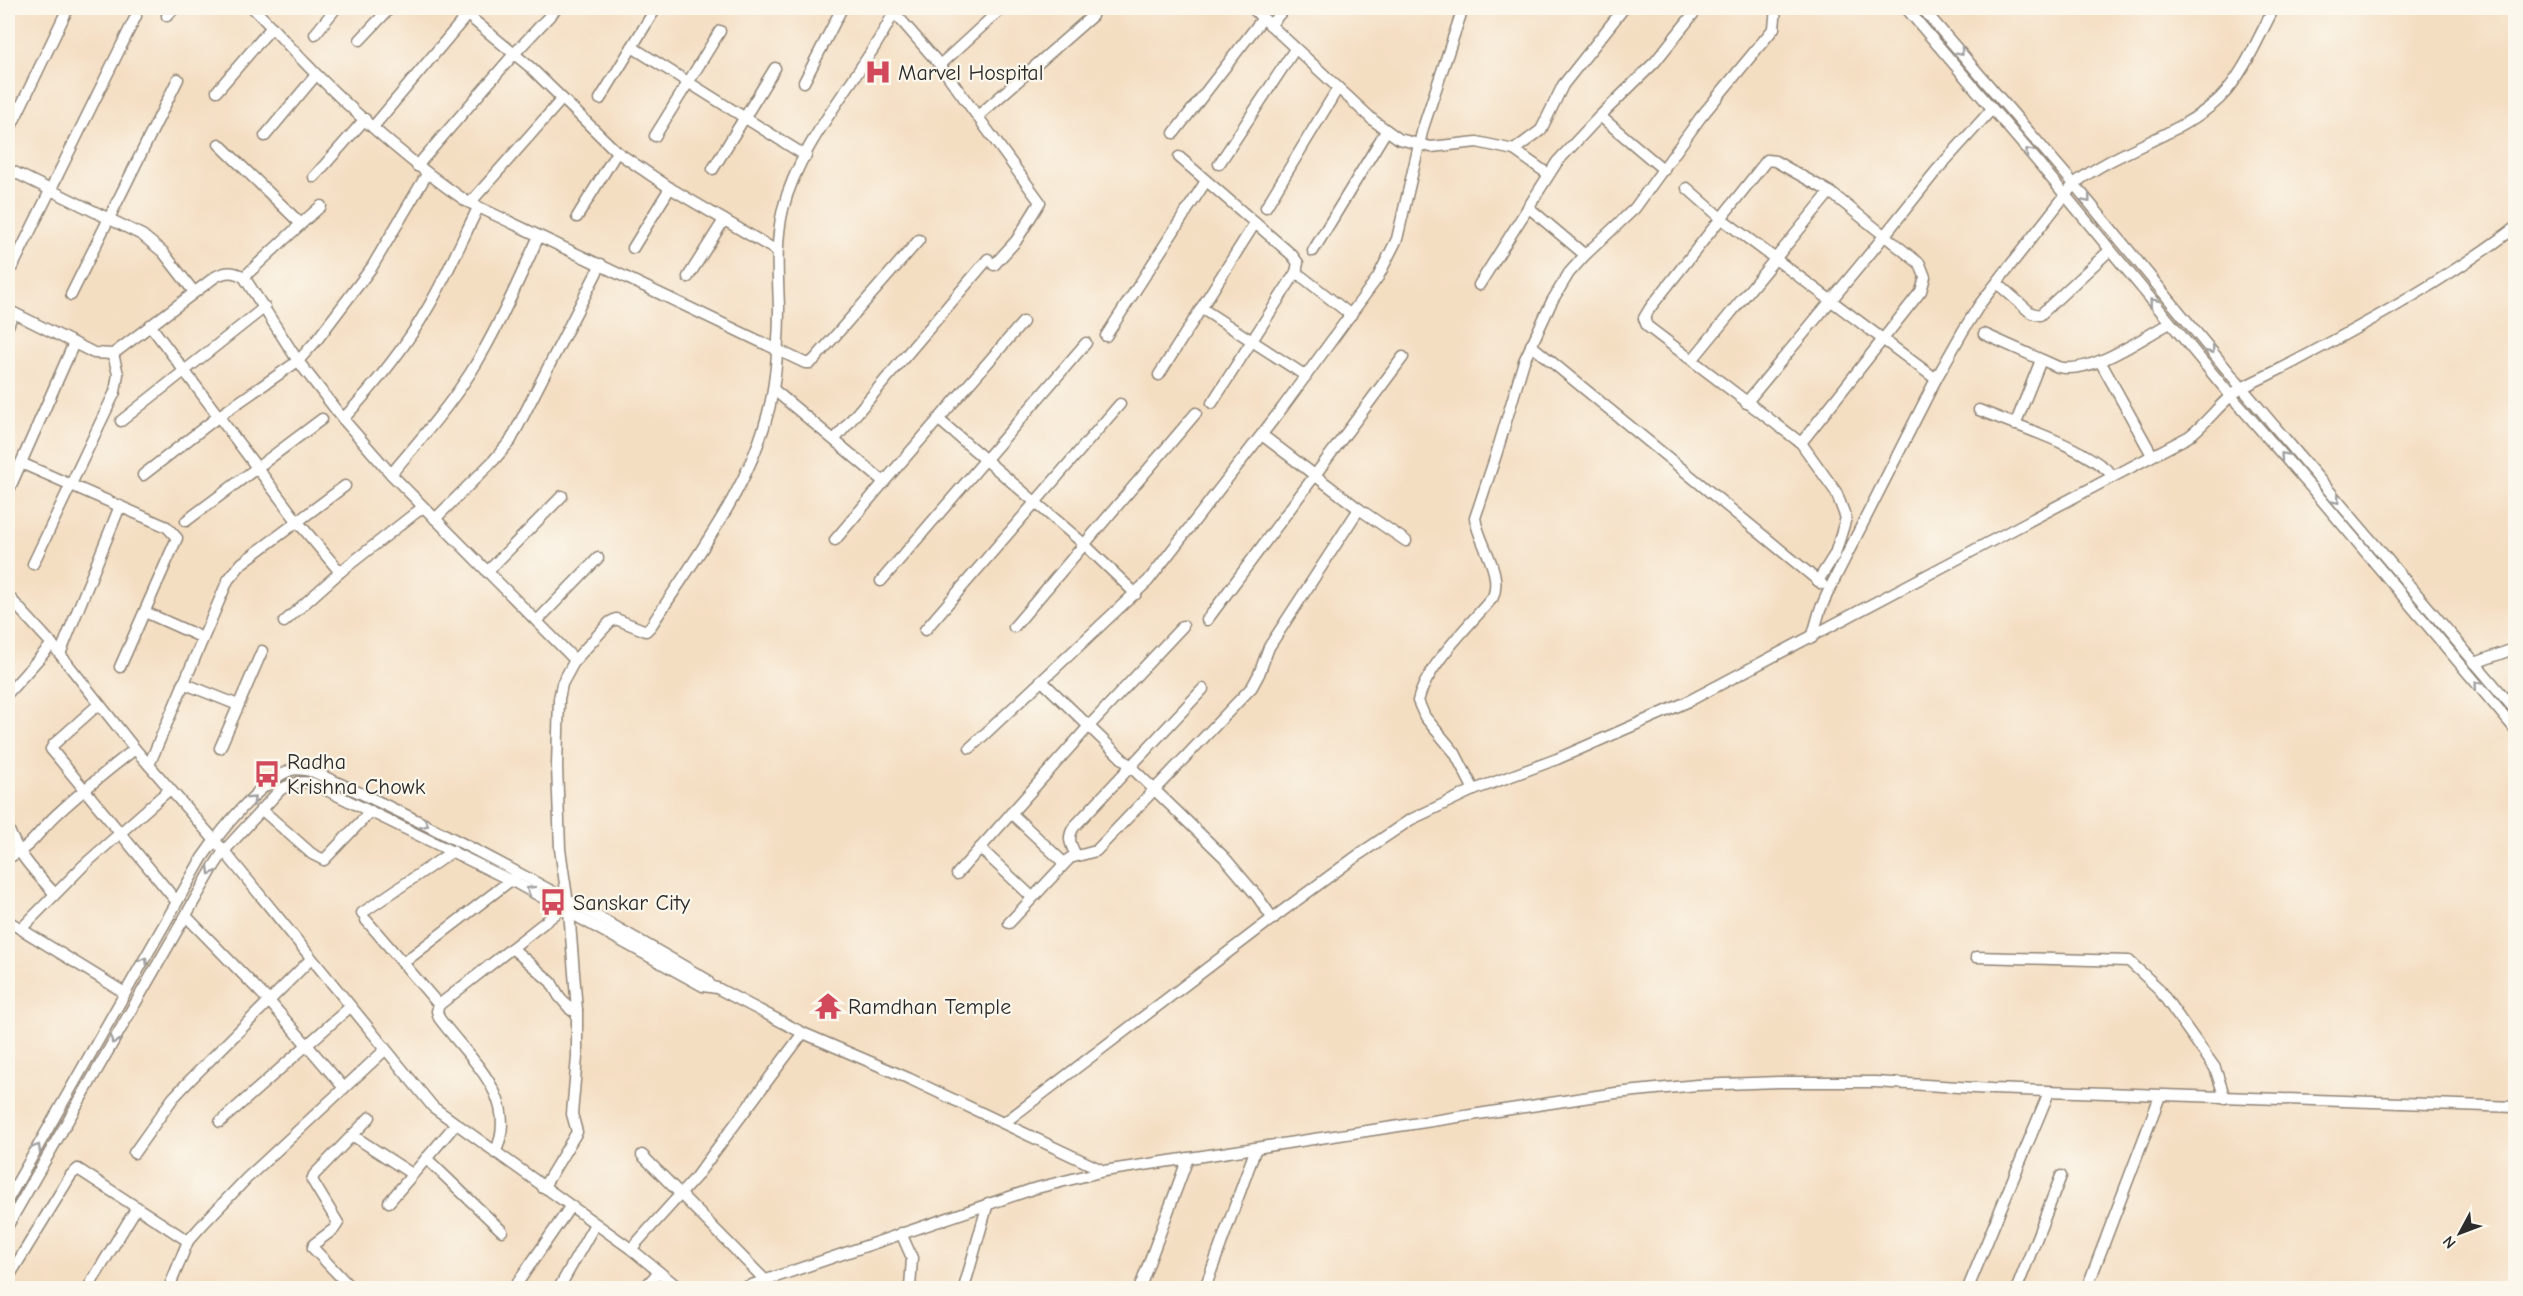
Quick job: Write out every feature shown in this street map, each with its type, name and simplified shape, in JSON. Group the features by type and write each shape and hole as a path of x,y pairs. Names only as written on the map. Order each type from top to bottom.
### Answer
{"street":[{"path":"8,132 68,8"},
{"path":"167,16 175,8"},
{"path":"253,8 316,75 417,166 474,205 805,363 814,360 919,240"},
{"path":"315,34 336,8"},
{"path":"360,40 390,8"},
{"path":"417,166 557,8"},
{"path":"600,99 656,8"},
{"path":"804,82 842,8"},
{"path":"940,65 1001,8"},
{"path":"1252,8 1386,131 1399,139 1419,146 1446,147 1477,142 1514,150 1548,174"},
{"path":"1174,133 1266,22 1285,8"},
{"path":"970,748 1136,594 1262,435 1378,277 1397,239 1419,146 1463,8"},
{"path":"1514,150 1541,130 1563,85 1624,8"},
{"path":"1479,285 1548,174 1600,116 1664,54 1698,8"},
{"path":"1474,790 1455,753 1425,717 1418,701 1427,680 1443,656 1493,597 1497,586 1496,576 1477,529 1475,518 1531,345 1552,301 1569,273 1585,255 1622,222 1664,170 1700,118 1774,28 1776,8"},
{"path":"1906,8 2065,195 2231,396 2516,730"},
{"path":"1922,8 2074,184 2241,388 2516,711"},
{"path":"1812,638 1820,609 1829,590 1936,379 1963,331 1997,283 2074,184 2093,170 2195,117 2220,98 2250,53 2274,8"},
{"path":"314,177 369,123 466,10 530,67 616,152 670,188 777,252"},
{"path":"543,1188 577,1132 572,1114 577,1057 577,1010 561,869 559,828 559,699 562,684 575,660 590,642 616,619 646,631 651,626 728,509 762,435 773,388 777,350 777,252 783,208 806,156 895,10 940,65 1040,202 1016,241 991,262 835,439"},
{"path":"13,266 136,16"},
{"path":"978,116 1092,16"},
{"path":"217,91 272,27"},
{"path":"655,136 720,31"},
{"path":"632,47 806,156"},
{"path":"1219,164 1295,49"},
{"path":"713,169 775,68"},
{"path":"265,136 316,75"},
{"path":"71,295 178,79"},
{"path":"1266,207 1338,88"},
{"path":"343,419 369,391 414,332 430,304 474,205 562,99"},
{"path":"1746,403 1886,235 1936,171 1992,109"},
{"path":"1600,116 1664,170"},
{"path":"1313,251 1386,131"},
{"path":"219,144 302,224"},
{"path":"577,217 616,152"},
{"path":"1179,157 1296,259 1298,267 1212,403"},
{"path":"1801,443 1921,291 1925,277 1920,264 1830,192 1775,161 1767,160 1644,318 1647,326 1801,443 1836,492 1846,518 1835,554 1818,580"},
{"path":"8,170 108,217 153,243 194,292"},
{"path":"143,475 219,416 298,361 372,267 427,174"},
{"path":"1106,336 1206,181"},
{"path":"633,248 670,188"},
{"path":"1688,188 1722,219 1936,379"},
{"path":"1693,359 1830,192"},
{"path":"244,277 321,206"},
{"path":"1528,207 1585,255"},
{"path":"688,277 724,220"},
{"path":"1159,375 1255,223"},
{"path":"1004,1123 1273,919 1410,820 1474,790 1557,759 1666,712 1812,638 2198,429 2241,388 2290,364 2455,271 2516,227"},
{"path":"391,474 452,400 471,372 487,345 539,236"},
{"path":"1997,283 2031,313 2040,315 2110,250"},
{"path":"435,519 511,440 601,264"},
{"path":"8,326 10,312 94,353 113,354 194,292 225,272 234,272 244,277 265,306 298,361 343,419 391,474 575,660"},
{"path":"1296,272 1351,315"},
{"path":"121,421 265,306"},
{"path":"1201,308 1306,376"},
{"path":"835,540 1023,322"},
{"path":"1984,334 2068,370 2080,369 2100,361 2170,323"},
{"path":"150,325 297,521 340,572"},
{"path":"8,492 74,343"},
{"path":"882,581 1086,343"},
{"path":"1531,345 1829,590"},
{"path":"33,564 115,392 118,374 113,354"},
{"path":"1207,620 1403,357"},
{"path":"2015,425 2041,360"},
{"path":"2100,361 2152,455"},
{"path":"773,388 884,482"},
{"path":"925,630 1120,404"},
{"path":"1979,410 2082,453 2102,465 2114,476"},
{"path":"1014,627 1196,413"},
{"path":"186,521 322,419"},
{"path":"938,419 1084,544 1136,594"},
{"path":"1262,435 1359,509 1406,541"},
{"path":"21,463 167,526 177,538 120,667"},
{"path":"149,765 224,587 234,572 345,486"},
{"path":"487,572 562,496"},
{"path":"60,654 120,506"},
{"path":"284,622 340,572 423,507"},
{"path":"1009,923 1064,863 1076,855 1096,851 1252,687 1269,647 1359,509"},
{"path":"537,621 598,558"},
{"path":"10,604 52,644 135,749 215,840 433,1107 455,1125 631,1249 679,1288"},
{"path":"145,612 202,638"},
{"path":"957,874 1089,726 1184,626"},
{"path":"8,693 52,644"},
{"path":"2475,663 2516,648"},
{"path":"220,748 262,651"},
{"path":"1041,680 1224,857 1273,919"},
{"path":"183,683 238,705"},
{"path":"1076,855 1071,846 1070,833 1203,689"},
{"path":"99,704 54,744 51,750 177,902"},
{"path":"8,858 36,840 49,822 135,749"},
{"path":"15,1212 8,1199 177,902 215,840 243,808 273,781 292,770 302,769 348,787 520,872 566,906"},
{"path":"8,1225 224,851 280,790 292,783 303,781 312,783 371,811 566,906 703,986 711,986 803,1033 910,1079 1104,1172"},
{"path":"21,929 54,893 170,789"},
{"path":"261,809 312,854 324,860 371,811"},
{"path":"1011,813 1064,863"},
{"path":"8,828 18,853 54,893"},
{"path":"980,848 1032,897"},
{"path":"439,1005 364,916 453,851"},
{"path":"403,963 520,872"},
{"path":"495,1153 501,1137 503,1120 498,1098 480,1068 439,1017 437,1011 439,1005 566,906"},
{"path":"186,916 269,1001 344,1088"},
{"path":"8,921 125,993"},
{"path":"512,948 551,982 571,1010 577,1010"},
{"path":"1976,957 2129,961 2158,988 2215,1068 2224,1098"},
{"path":"134,1153 173,1098 311,958"},
{"path":"220,1122 350,1007"},
{"path":"631,1249 681,1195 803,1033"},
{"path":"169,1288 188,1241 248,1178 386,1050"},
{"path":"743,1288 988,1203 1057,1182 1188,1158 1616,1093 1698,1085 1875,1082 2049,1092 2516,1107"},
{"path":"1968,1288 2049,1092"},
{"path":"2086,1288 2160,1096"},
{"path":"351,1288 313,1248 314,1244 334,1229 338,1223 312,1180 314,1175 370,1117"},
{"path":"388,1202 455,1125"},
{"path":"352,1135 412,1174"},
{"path":"1205,1288 1256,1148"},
{"path":"642,1155 765,1280"},
{"path":"426,1158 502,1231"},
{"path":"1140,1287 1188,1158"},
{"path":"8,1278 74,1171 78,1169 188,1241"},
{"path":"2017,1288 2061,1176"},
{"path":"964,1288 988,1203"},
{"path":"88,1288 136,1207"},
{"path":"514,1288 570,1207"},
{"path":"559,1288 594,1224"},
{"path":"901,1233 912,1258 910,1288"},
{"path":"644,1288 659,1272"}],"place":[{"name":"Marvel Hospital","path":"878,72"},
{"name":"Radha Krishna Chowk","path":"267,774"},
{"name":"Sanskar City","path":"553,902"},
{"name":"Ramdhan Temple","path":"828,1006"}]}
